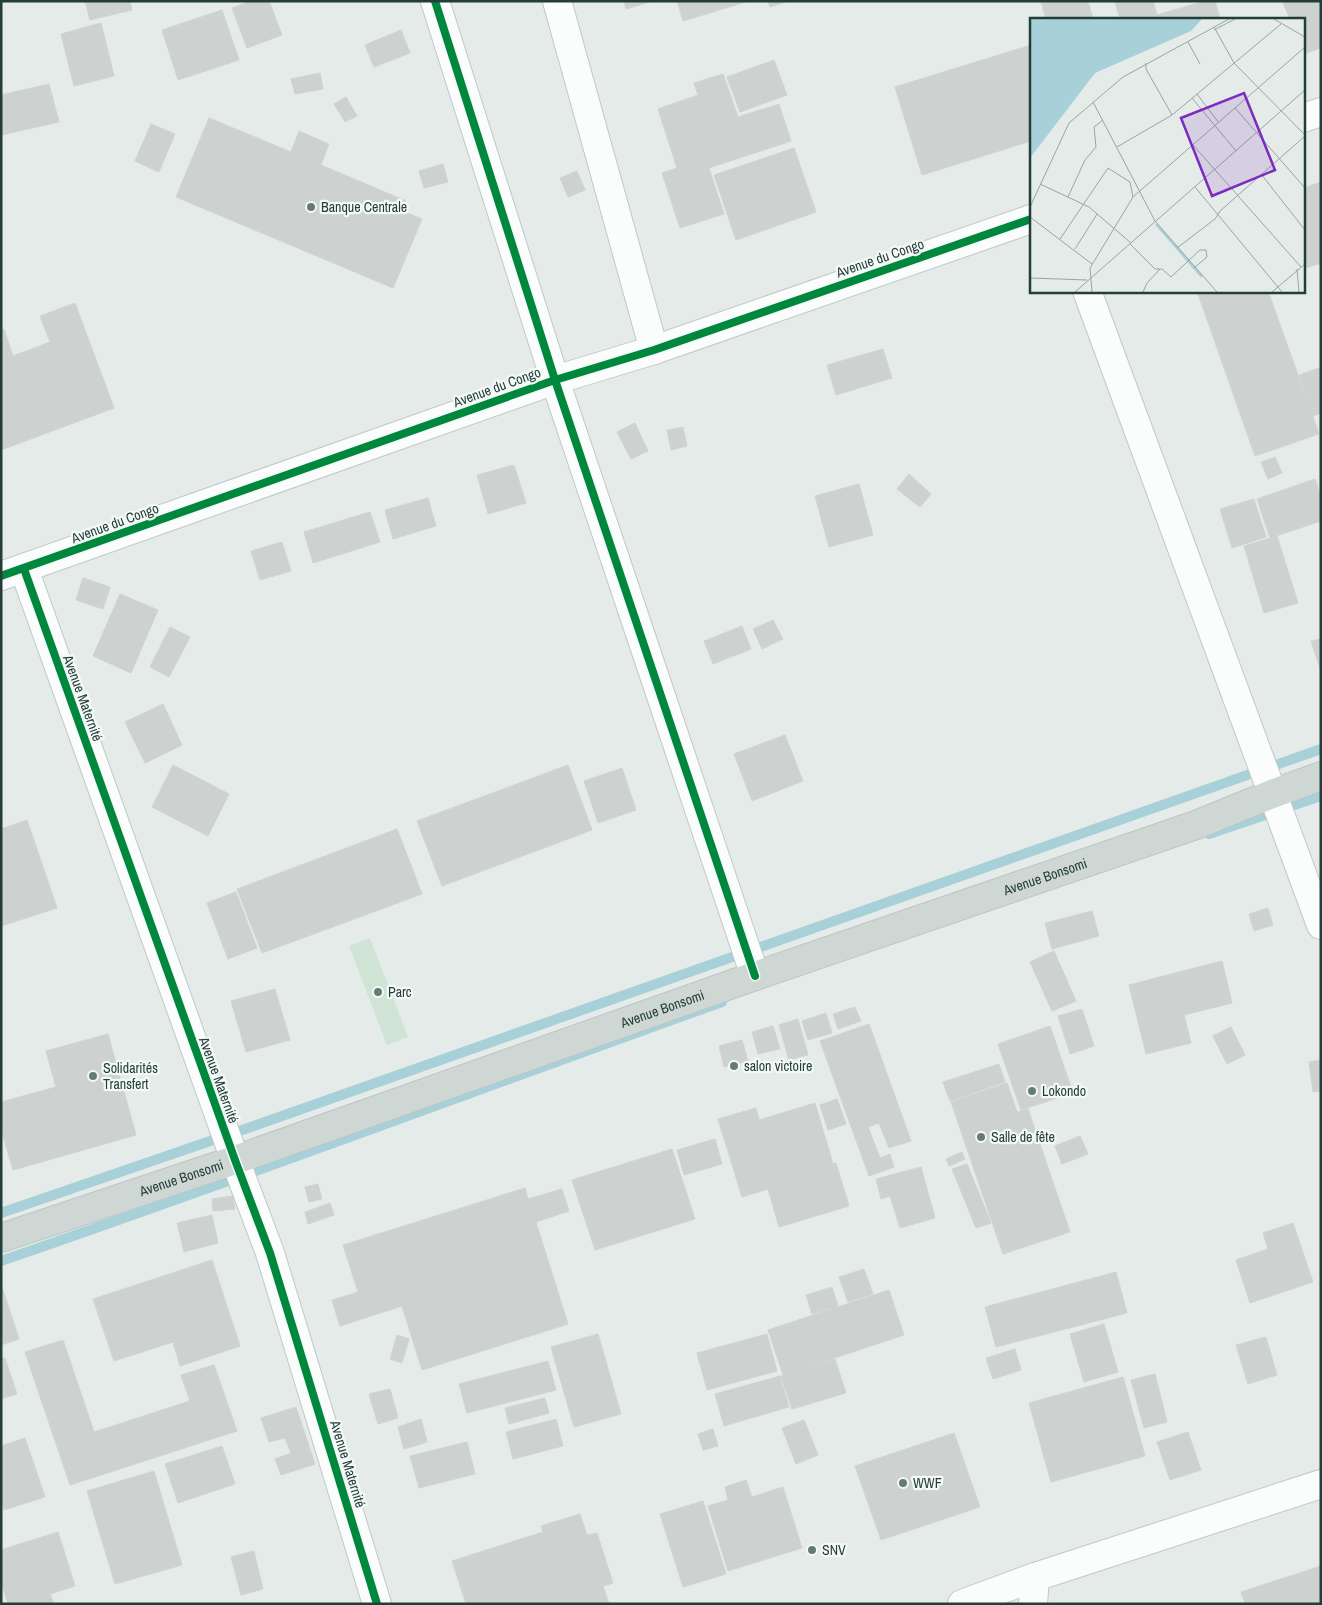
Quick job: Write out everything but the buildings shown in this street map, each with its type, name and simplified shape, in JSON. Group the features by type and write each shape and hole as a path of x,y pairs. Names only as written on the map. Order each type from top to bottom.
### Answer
{"main road":[{"name":"Avenue Bonsomi","path":"1,1238 234,1160 754,976 1196,825 1321,776"}],"street":[{"path":"435,1 555,380 754,976"},
{"path":"557,1 654,350"},
{"path":"1304,118 1321,112"},
{"name":"Avenue du Congo","path":"13,572 555,380 654,350 1030,219"},
{"path":"1088,292 1321,925"},
{"name":"Avenue Maternité","path":"13,572 270,1252 377,1604"},
{"path":"962,1604 1035,1577 1321,1484"},
{"path":"1033,1604 1035,1577"}],"green space":[{"name":"Parc","path":"370,938 408,1037 387,1045 349,946"}],"waterway":[{"path":"1,1213 248,1128 1321,749"},
{"path":"1209,834 1321,796"},
{"path":"1,1261 92,1230 722,1002"}],"cycle path":[{"path":"435,1 555,380 755,976"},
{"path":"1,576 555,380 654,350 1030,219"},
{"path":"24,569 270,1253 377,1604"}],"place":[{"name":"Banque Centrale","path":"311,207"},
{"name":"Parc","path":"378,992"},
{"name":"salon victoire","path":"734,1066"},
{"name":"Solidarités Transfert","path":"93,1076"},
{"name":"Lokondo","path":"1032,1091"},
{"name":"Salle de fête","path":"981,1137"},
{"name":"WWF","path":"903,1483"},
{"name":"SNV","path":"812,1550"}]}
